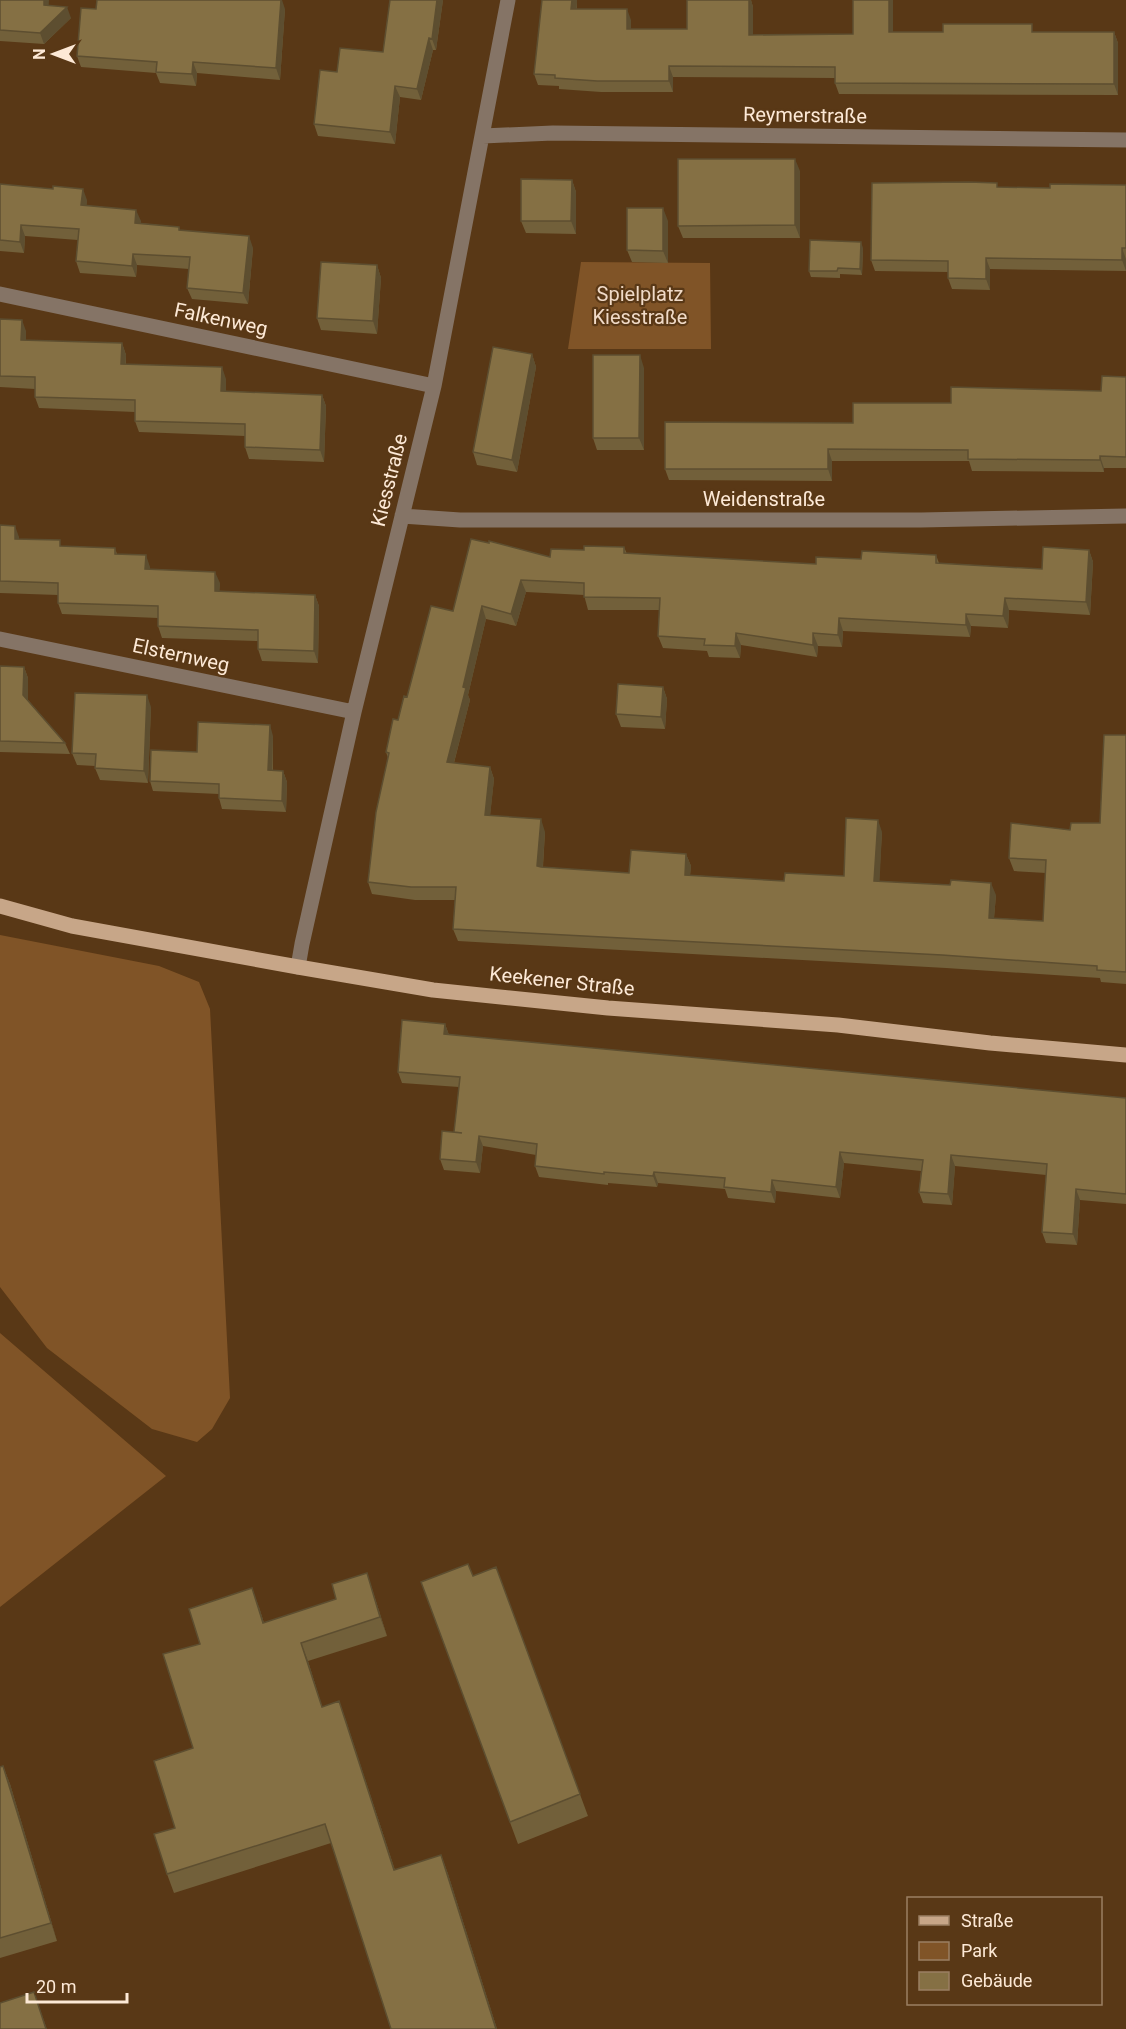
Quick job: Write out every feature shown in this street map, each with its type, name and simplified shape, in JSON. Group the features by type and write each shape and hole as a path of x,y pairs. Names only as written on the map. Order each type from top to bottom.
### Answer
{"main road":[{"name":"Keekener Straße","path":"0,906 72,926 433,990 608,1008 838,1025 990,1043 1126,1055"}],"street":[{"name":"Kiesstraße","path":"298,967 354,712 434,386 508,0"},
{"name":"Reymerstraße","path":"483,136 553,134 1126,140"},
{"name":"Falkenweg","path":"0,294 434,386"},
{"name":"Weidenstraße","path":"402,516 460,520 921,520 1126,516"},
{"name":"Elsternweg","path":"0,639 354,712"}],"green space":[{"name":"Spielplatz Kiesstraße","path":"581,262 710,263 711,349 568,349"},
{"path":"0,935 159,966 199,982 210,1009 230,1398 212,1429 197,1442 152,1429 47,1348 0,1287"},
{"path":"0,1333 166,1476 0,1607"}],"building":[{"path":"0,0 44,0 44,5 67,7 40,33 0,30"},
{"path":"97,0 281,0 276,68 193,62 192,74 156,72 157,62 77,56 81,8 96,9"},
{"path":"390,0 437,0 432,39 429,38 417,89 395,86 390,132 314,124 320,70 337,72 340,48 383,52"},
{"path":"542,0 572,0 571,9 627,9 627,29 687,29 687,0 749,0 749,35 853,34 853,0 889,0 889,32 943,32 943,24 1032,24 1032,32 1114,32 1114,84 835,83 835,67 669,66 669,81 597,81 555,78 555,75 534,74"},
{"path":"678,159 795,159 795,225 678,226"},
{"path":"521,179 572,180 571,221 521,221"},
{"path":"872,183 997,183 997,187 1050,188 1050,184 1126,185 1126,248 1122,248 1122,260 986,258 986,279 948,278 948,261 871,260"},
{"path":"0,184 53,189 53,186 83,189 81,205 136,210 135,223 179,227 179,230 249,236 243,293 187,288 190,257 133,254 132,266 76,261 79,229 21,225 20,242 0,240"},
{"path":"627,208 663,208 663,251 627,250"},
{"path":"810,240 861,242 860,269 838,268 837,271 809,271"},
{"path":"321,262 377,265 373,321 317,318"},
{"path":"0,319 22,320 21,340 122,343 121,364 222,367 221,391 322,395 320,450 245,447 245,424 135,421 135,400 35,397 35,377 0,376"},
{"path":"493,347 532,354 512,460 473,452"},
{"path":"593,355 640,355 639,438 593,438"},
{"path":"1102,376 1126,377 1126,457 1100,456 1100,460 968,459 968,450 828,449 828,469 665,469 665,422 853,423 853,403 951,403 951,387 1101,391"},
{"path":"0,525 15,526 15,539 60,540 60,546 115,548 115,554 146,555 145,569 215,572 215,591 315,595 314,651 258,649 258,630 158,626 158,606 58,603 58,583 0,581"},
{"path":"471,539 489,543 489,541 550,557 551,549 584,550 584,546 624,547 624,553 816,564 816,557 861,559 862,551 936,555 936,563 1042,569 1043,547 1089,550 1086,602 1005,598 1003,616 966,614 966,625 839,618 838,635 813,633 813,645 736,633 735,646 704,645 705,639 658,636 660,598 584,597 584,583 521,580 511,614 482,606 463,687 466,688 447,762 490,767 485,815 541,819 537,866 629,873 631,850 686,854 685,875 784,881 785,873 844,876 846,818 878,820 874,881 950,885 951,880 991,883 989,918 1043,921 1046,860 1009,858 1011,823 1070,830 1071,823 1100,823 1104,735 1126,735 1126,972 1097,970 1097,966 942,955 453,929 456,887 411,887 368,882 376,812 389,753 386,752 393,719 398,720 404,696 407,697 431,606 453,611"},
{"path":"0,666 24,667 23,695 65,743 0,741"},
{"path":"618,684 663,687 661,717 616,714"},
{"path":"75,693 147,695 144,771 95,768 96,754 72,753"},
{"path":"198,722 270,725 268,770 283,771 282,801 219,798 219,784 150,781 151,750 197,752"},
{"path":"402,1020 445,1024 444,1034 1126,1098 1126,1194 1076,1189 1073,1234 1042,1232 1047,1164 951,1155 948,1194 919,1192 923,1160 840,1152 836,1187 772,1180 771,1192 724,1187 725,1178 654,1172 653,1176 604,1172 604,1174 535,1166 537,1144 479,1136 476,1162 440,1159 442,1131 462,1133 454,1132 460,1077 398,1072"},
{"path":"468,1564 473,1576 496,1567 580,1794 510,1822 421,1582"},
{"path":"367,1573 380,1617 301,1643 322,1707 339,1701 394,1870 441,1855 496,2029 391,2029 325,1824 167,1874 154,1834 175,1828 154,1761 193,1748 163,1654 200,1644 189,1609 252,1588 263,1623 336,1599 332,1584"},
{"path":"3,1766 51,1923 0,1938 0,1767"},
{"path":"34,1992 46,2029 0,2029 0,2003"}]}
